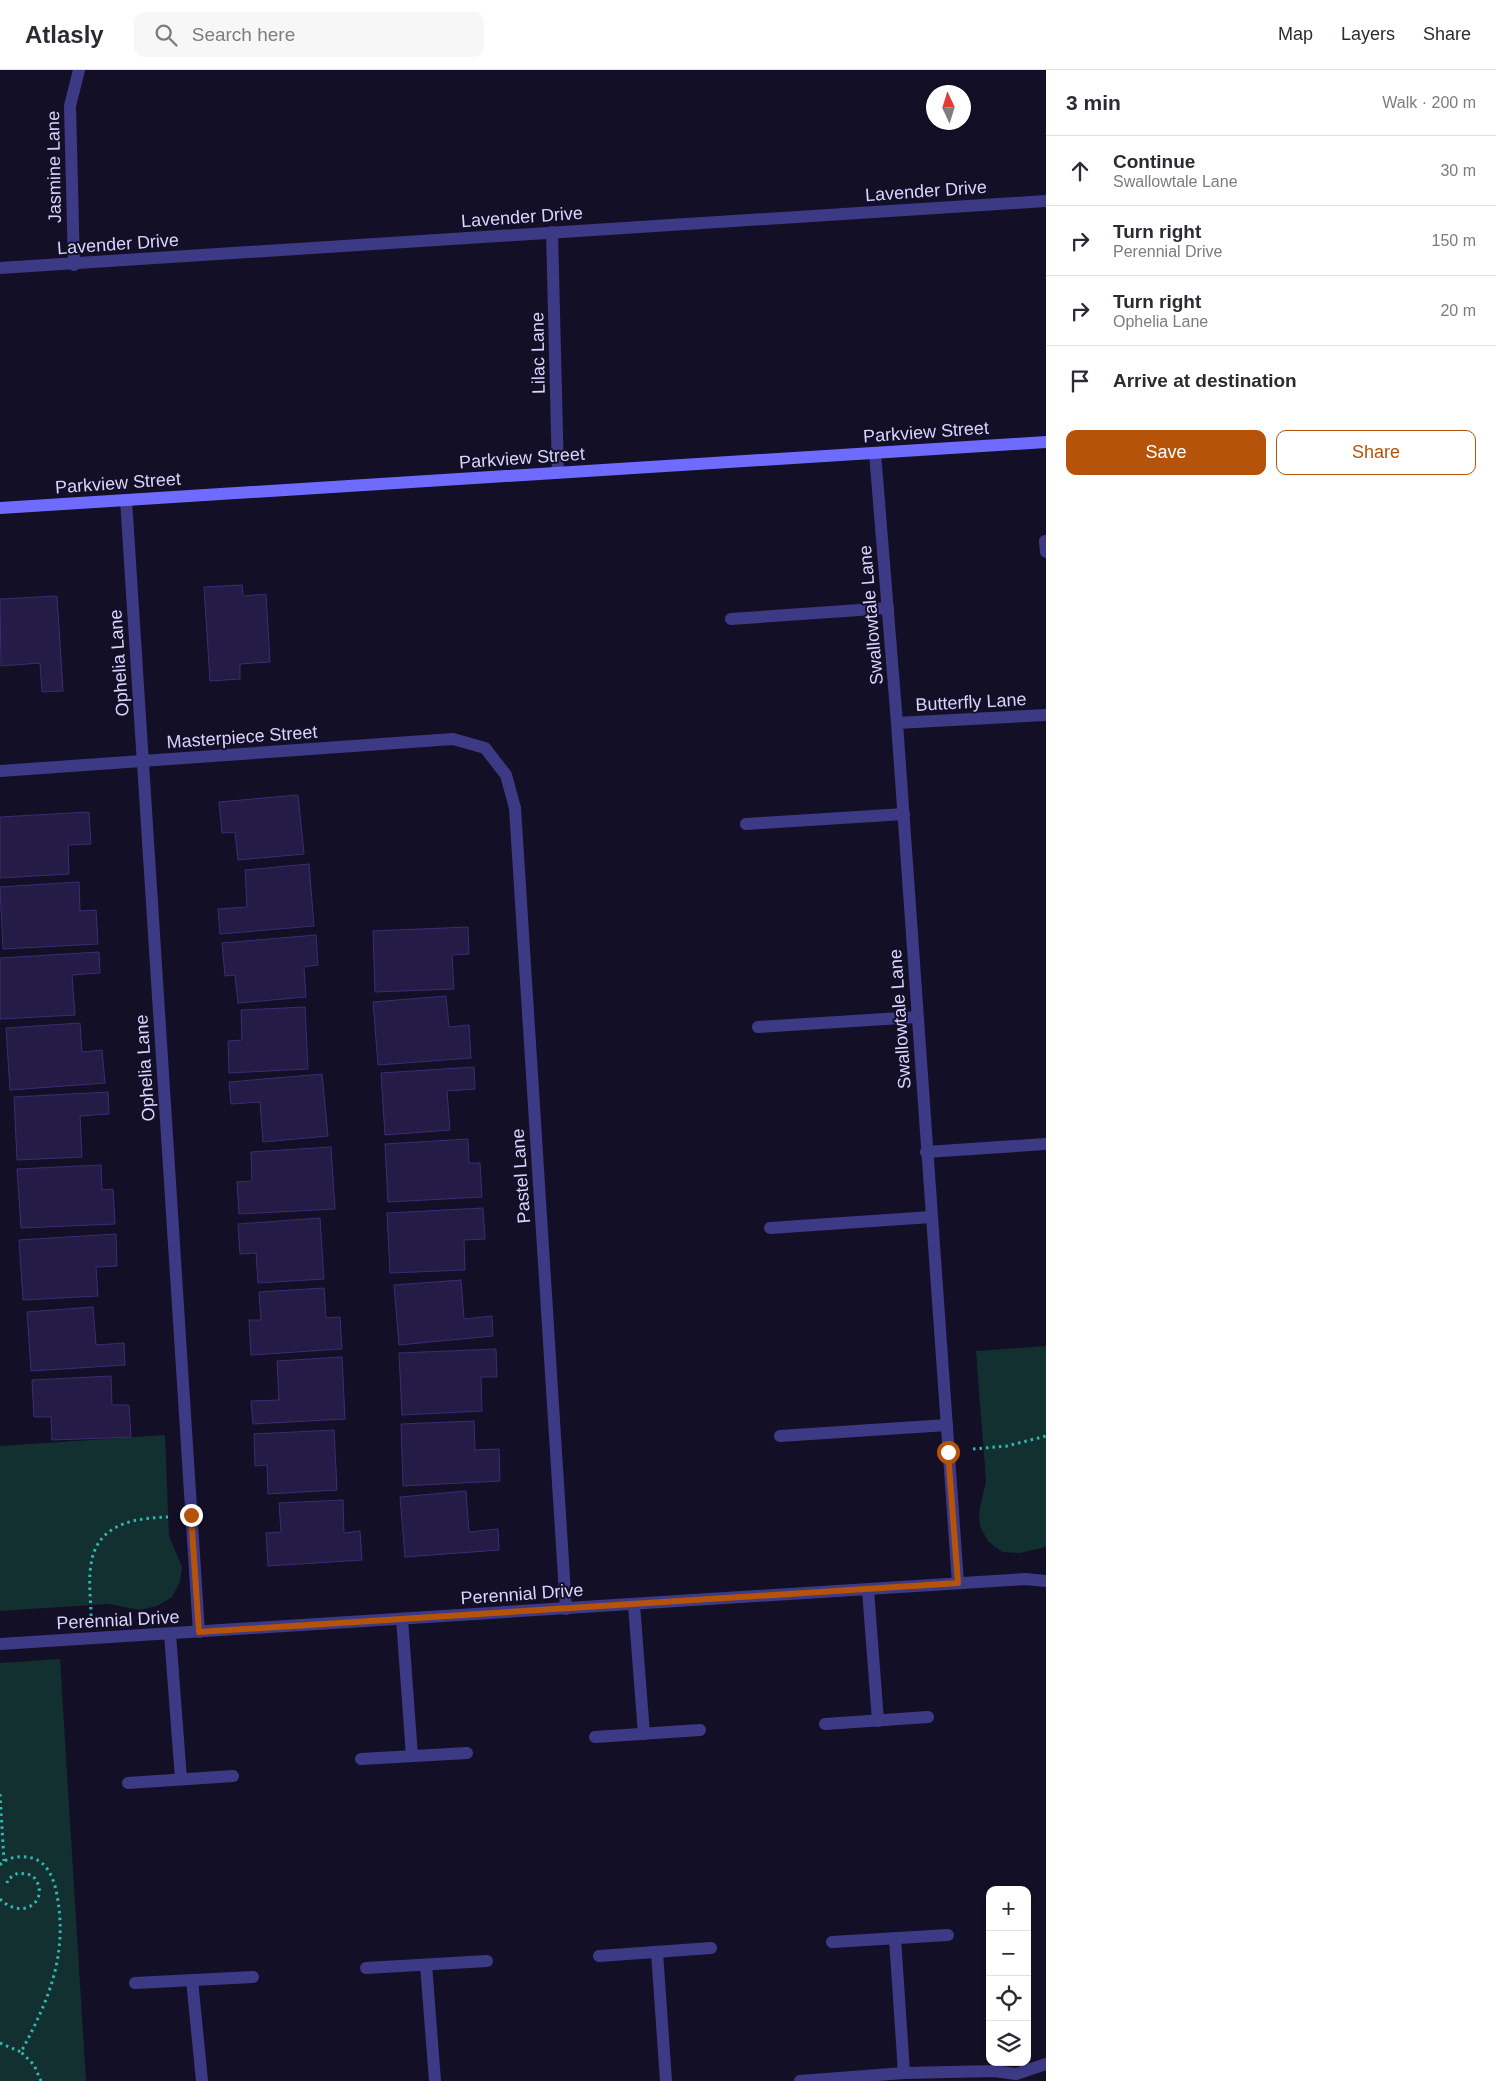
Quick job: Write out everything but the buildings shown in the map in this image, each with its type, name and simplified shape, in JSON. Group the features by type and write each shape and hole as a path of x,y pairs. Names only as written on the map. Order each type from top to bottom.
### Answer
{"street":[{"name":"Jasmine Lane","path":"74,265 70,106 79,70"},
{"name":"Lavender Drive","path":"0,268 74,265 552,232 1046,201"},
{"name":"Lilac Lane","path":"552,232 558,473"},
{"name":"Parkview Street","path":"0,508 1046,442"},
{"name":"Swallowtale Lane","path":"875,452 904,814 926,1152 958,1583"},
{"name":"Ophelia Lane","path":"126,500 199,1632"},
{"path":"730,619 888,608"},
{"name":"Butterfly Lane","path":"897,723 1046,715"},
{"name":"Masterpiece Street","path":"0,771 453,738 485,748"},
{"name":"Pastel Lane","path":"485,748 506,775 515,808 566,1609"},
{"path":"746,824 904,814"},
{"path":"758,1027 917,1017"},
{"path":"926,1152 1046,1144"},
{"path":"770,1228 931,1217"},
{"path":"780,1436 947,1425"},
{"name":"Perennial Drive","path":"0,1644 1025,1579 1046,1582"},
{"path":"868,1590 878,1721"},
{"path":"634,1605 644,1734"},
{"path":"402,1619 412,1756"},
{"path":"170,1634 181,1779"},
{"path":"825,1724 928,1717"},
{"path":"595,1737 700,1730"},
{"path":"361,1759 467,1753"},
{"path":"128,1783 233,1776"},
{"path":"832,1942 948,1935"},
{"path":"895,1938 904,2073"},
{"path":"599,1956 711,1948"},
{"path":"657,1952 666,2081"},
{"path":"366,1968 487,1961"},
{"path":"426,1965 434,2081"},
{"path":"135,1984 253,1977"},
{"path":"192,1980 202,2081"},
{"path":"800,2081 833,2080 904,2073 994,2071 1017,2077 1046,2064"}],"path":[{"path":"948,1452 1007,1446 1046,1436"},
{"path":"92,1639 91,1564 95,1549 104,1537 116,1526 133,1520 191,1515"},
{"path":"0,1794 4,1861"},
{"path":"0,1865 4,1861 23,1856 35,1858 44,1865 53,1878 57,1899 60,1950 55,1972 37,2023 21,2052"},
{"path":"0,1899 13,1909 21,1910 28,1908 36,1901 39,1890 32,1875 18,1873 8,1879 7,1883"},
{"path":"0,2043 21,2052 34,2065 41,2081"}],"green space":[{"path":"1046,1346 1046,1547 1020,1553 1002,1552 988,1541 980,1527 979,1512 986,1481 976,1351"},
{"path":"165,1435 169,1536 182,1567 180,1582 172,1597 157,1606 140,1610 108,1604 0,1611 0,1446"},
{"path":"60,1659 86,2081 0,2081 0,1663"}],"route":[{"path":"191,1515 199,1632 958,1583 948,1452"}]}
